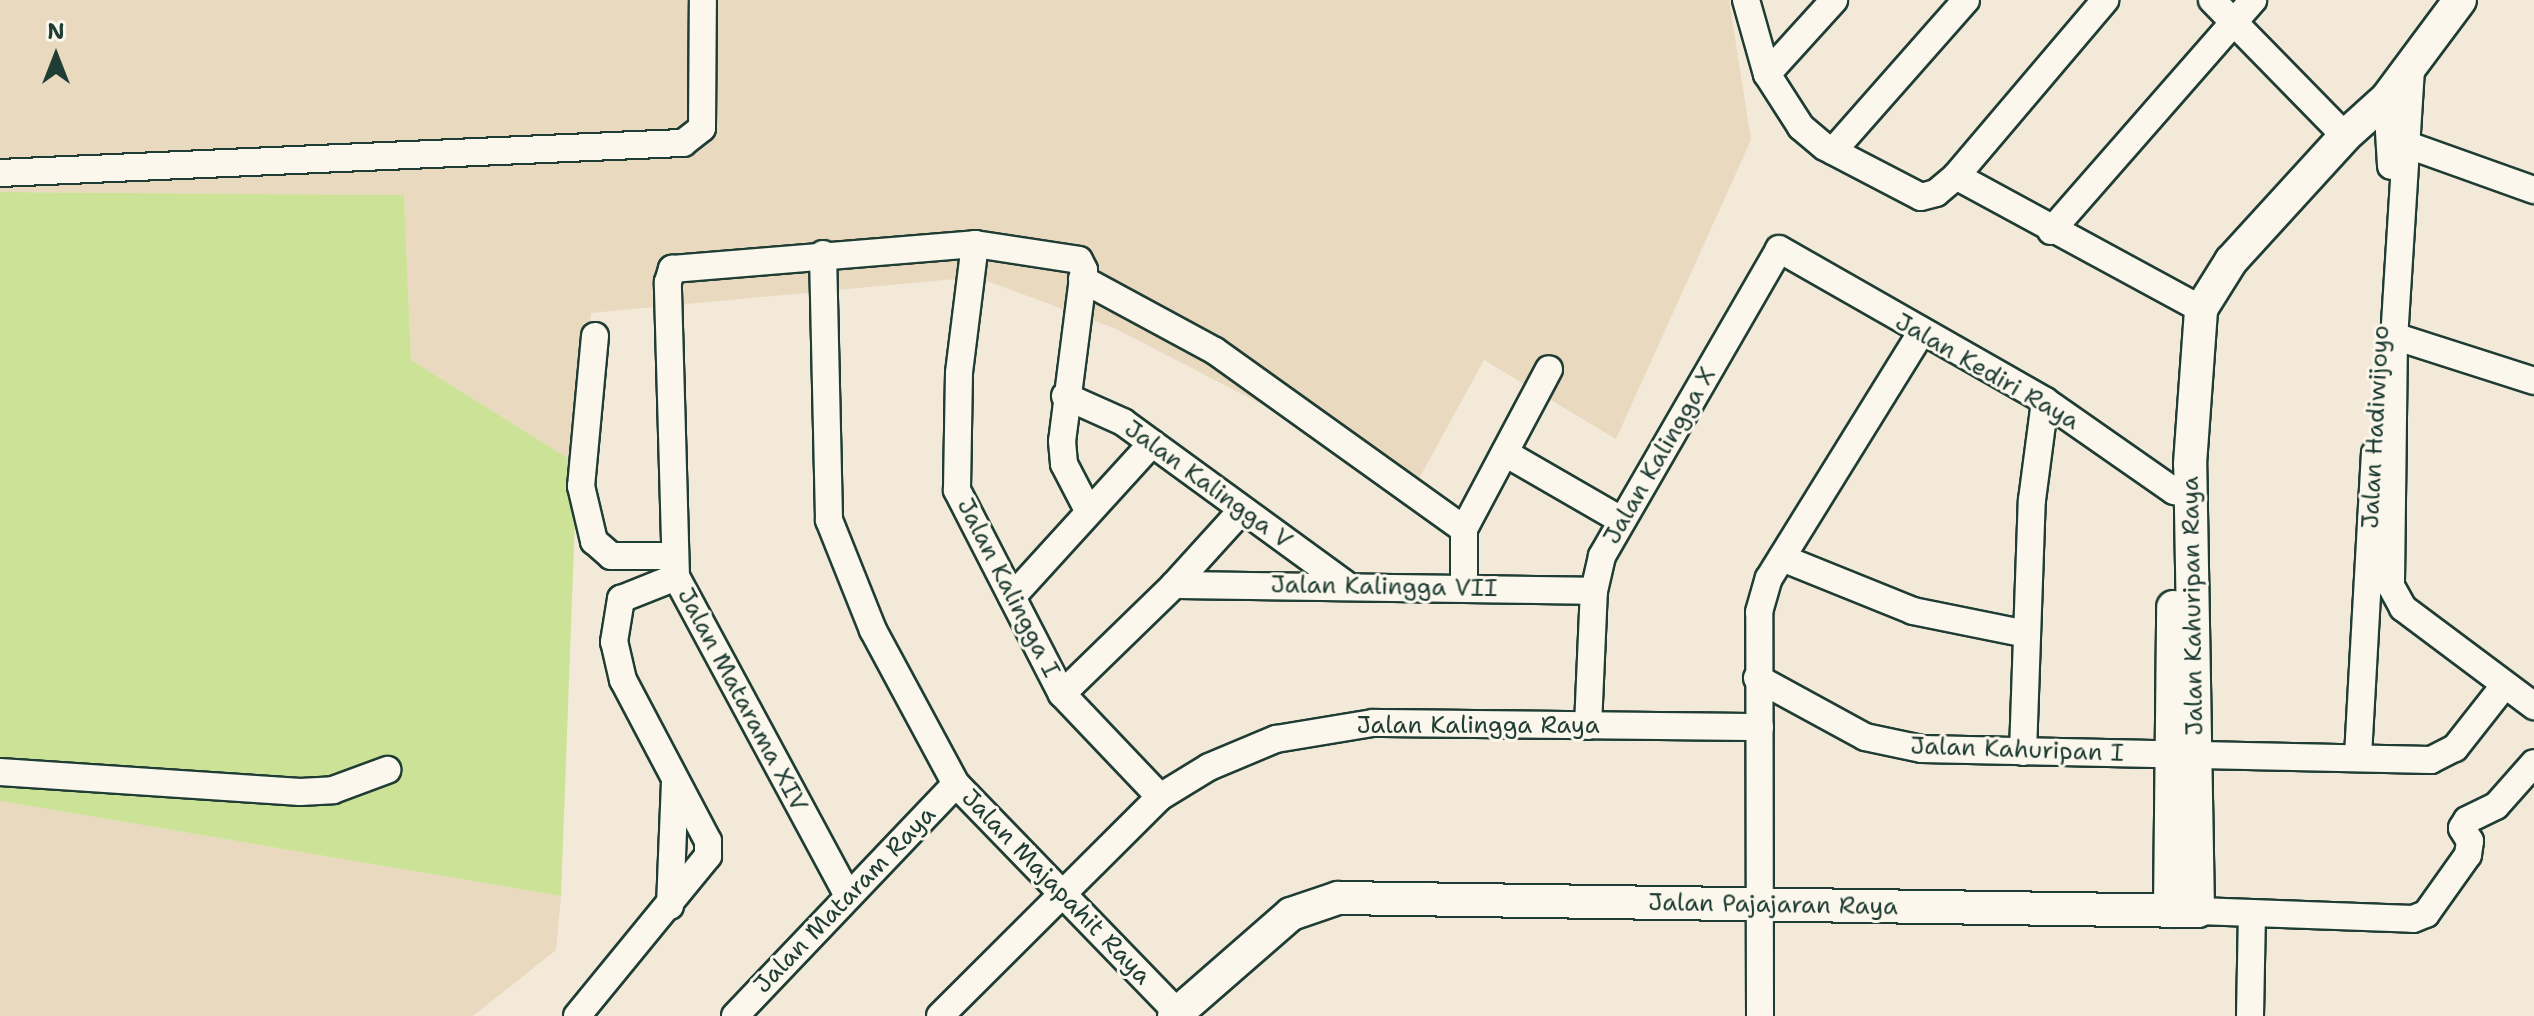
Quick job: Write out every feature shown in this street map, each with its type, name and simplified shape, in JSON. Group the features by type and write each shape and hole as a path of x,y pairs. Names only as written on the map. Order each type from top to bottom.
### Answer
{"street":[{"path":"0,173 683,143 702,128 703,0"},
{"path":"1746,0 1767,74 1785,108 1833,151 1907,192 1929,195 1956,176 2105,0"},
{"path":"1767,74 1834,0"},
{"path":"1833,151 1966,0"},
{"path":"2212,0 2236,20 2345,136"},
{"path":"2051,231 2253,0"},
{"path":"2438,34 2441,0"},
{"path":"1956,176 2051,231 2201,309 2231,261 2345,136 2387,98 2438,34 2460,0"},
{"path":"2411,69 2394,336 2392,593 2403,608 2503,687 2534,706"},
{"name":"Jalan Hadiwijoyo","path":"2358,756 2390,198 2387,98"},
{"path":"2408,145 2534,190"},
{"path":"823,254 975,244 1075,257 1084,264 1065,396 1063,459 1089,512"},
{"name":"Jalan Kalingga I","path":"975,244 959,373 956,485 1062,694 1160,797"},
{"name":"Jalan Kediri Raya","path":"1779,249 2186,483"},
{"name":"Jalan Kalingga X","path":"1588,726 1594,591 1602,556 1779,249"},
{"name":"Jalan Matarama XIV","path":"823,254 672,269 668,282 676,566 847,894"},
{"name":"Jalan Majapahit Raya","path":"823,254 832,532 873,630 956,784 1176,1014"},
{"path":"1082,279 1215,351 1464,529"},
{"name":"Jalan Kahuripan Raya","path":"2184,911 2186,483 2201,309"},
{"path":"1760,1016 1763,906 1757,678 1759,612 1782,558 1921,333"},
{"path":"595,336 581,486 594,541 611,556 676,566"},
{"path":"2394,336 2534,381"},
{"path":"1464,588 1464,529 1549,369"},
{"name":"Jalan Kalingga V","path":"1065,396 1115,417 1345,584"},
{"path":"2023,752 2032,500 2045,401"},
{"path":"1012,597 1152,443"},
{"path":"1505,453 1621,520"},
{"path":"1062,694 1174,585 1242,510"},
{"path":"1782,558 1913,611 2027,634"},
{"path":"577,1016 599,983 670,906 705,862 709,849 623,680 614,624 621,599 676,566"},
{"name":"Jalan Kalingga VII","path":"1174,585 1345,584 1594,591"},
{"name":"Jalan Kahuripan I","path":"1757,678 1883,743 1922,749 2358,756 2431,760 2449,754 2503,687"},
{"name":"Jalan Kalingga Raya","path":"940,1016 1160,797 1235,754 1327,728 1420,722 1760,727"},
{"name":"Jalan Pajajaran Raya","path":"1176,1014 1291,914 1338,898 2184,911 2413,919 2426,914 2468,855 2470,841 2462,828 2467,820 2496,806 2534,763"},
{"path":"0,772 300,792 333,790 387,770"},
{"path":"670,906 675,780"},
{"name":"Jalan Mataram Raya","path":"735,1016 847,894 956,784"},
{"path":"2250,1016 2252,913"}],"shaded area":[{"path":"0,0 1729,0 1751,140 1616,439 1484,360 1416,484 1114,328 976,277 591,313 577,464 411,360 404,195 0,192"},
{"path":"0,801 561,896 556,950 473,1016 0,1016"}],"green space":[{"path":"0,192 404,195 411,360 577,464 561,896 0,801"}]}
